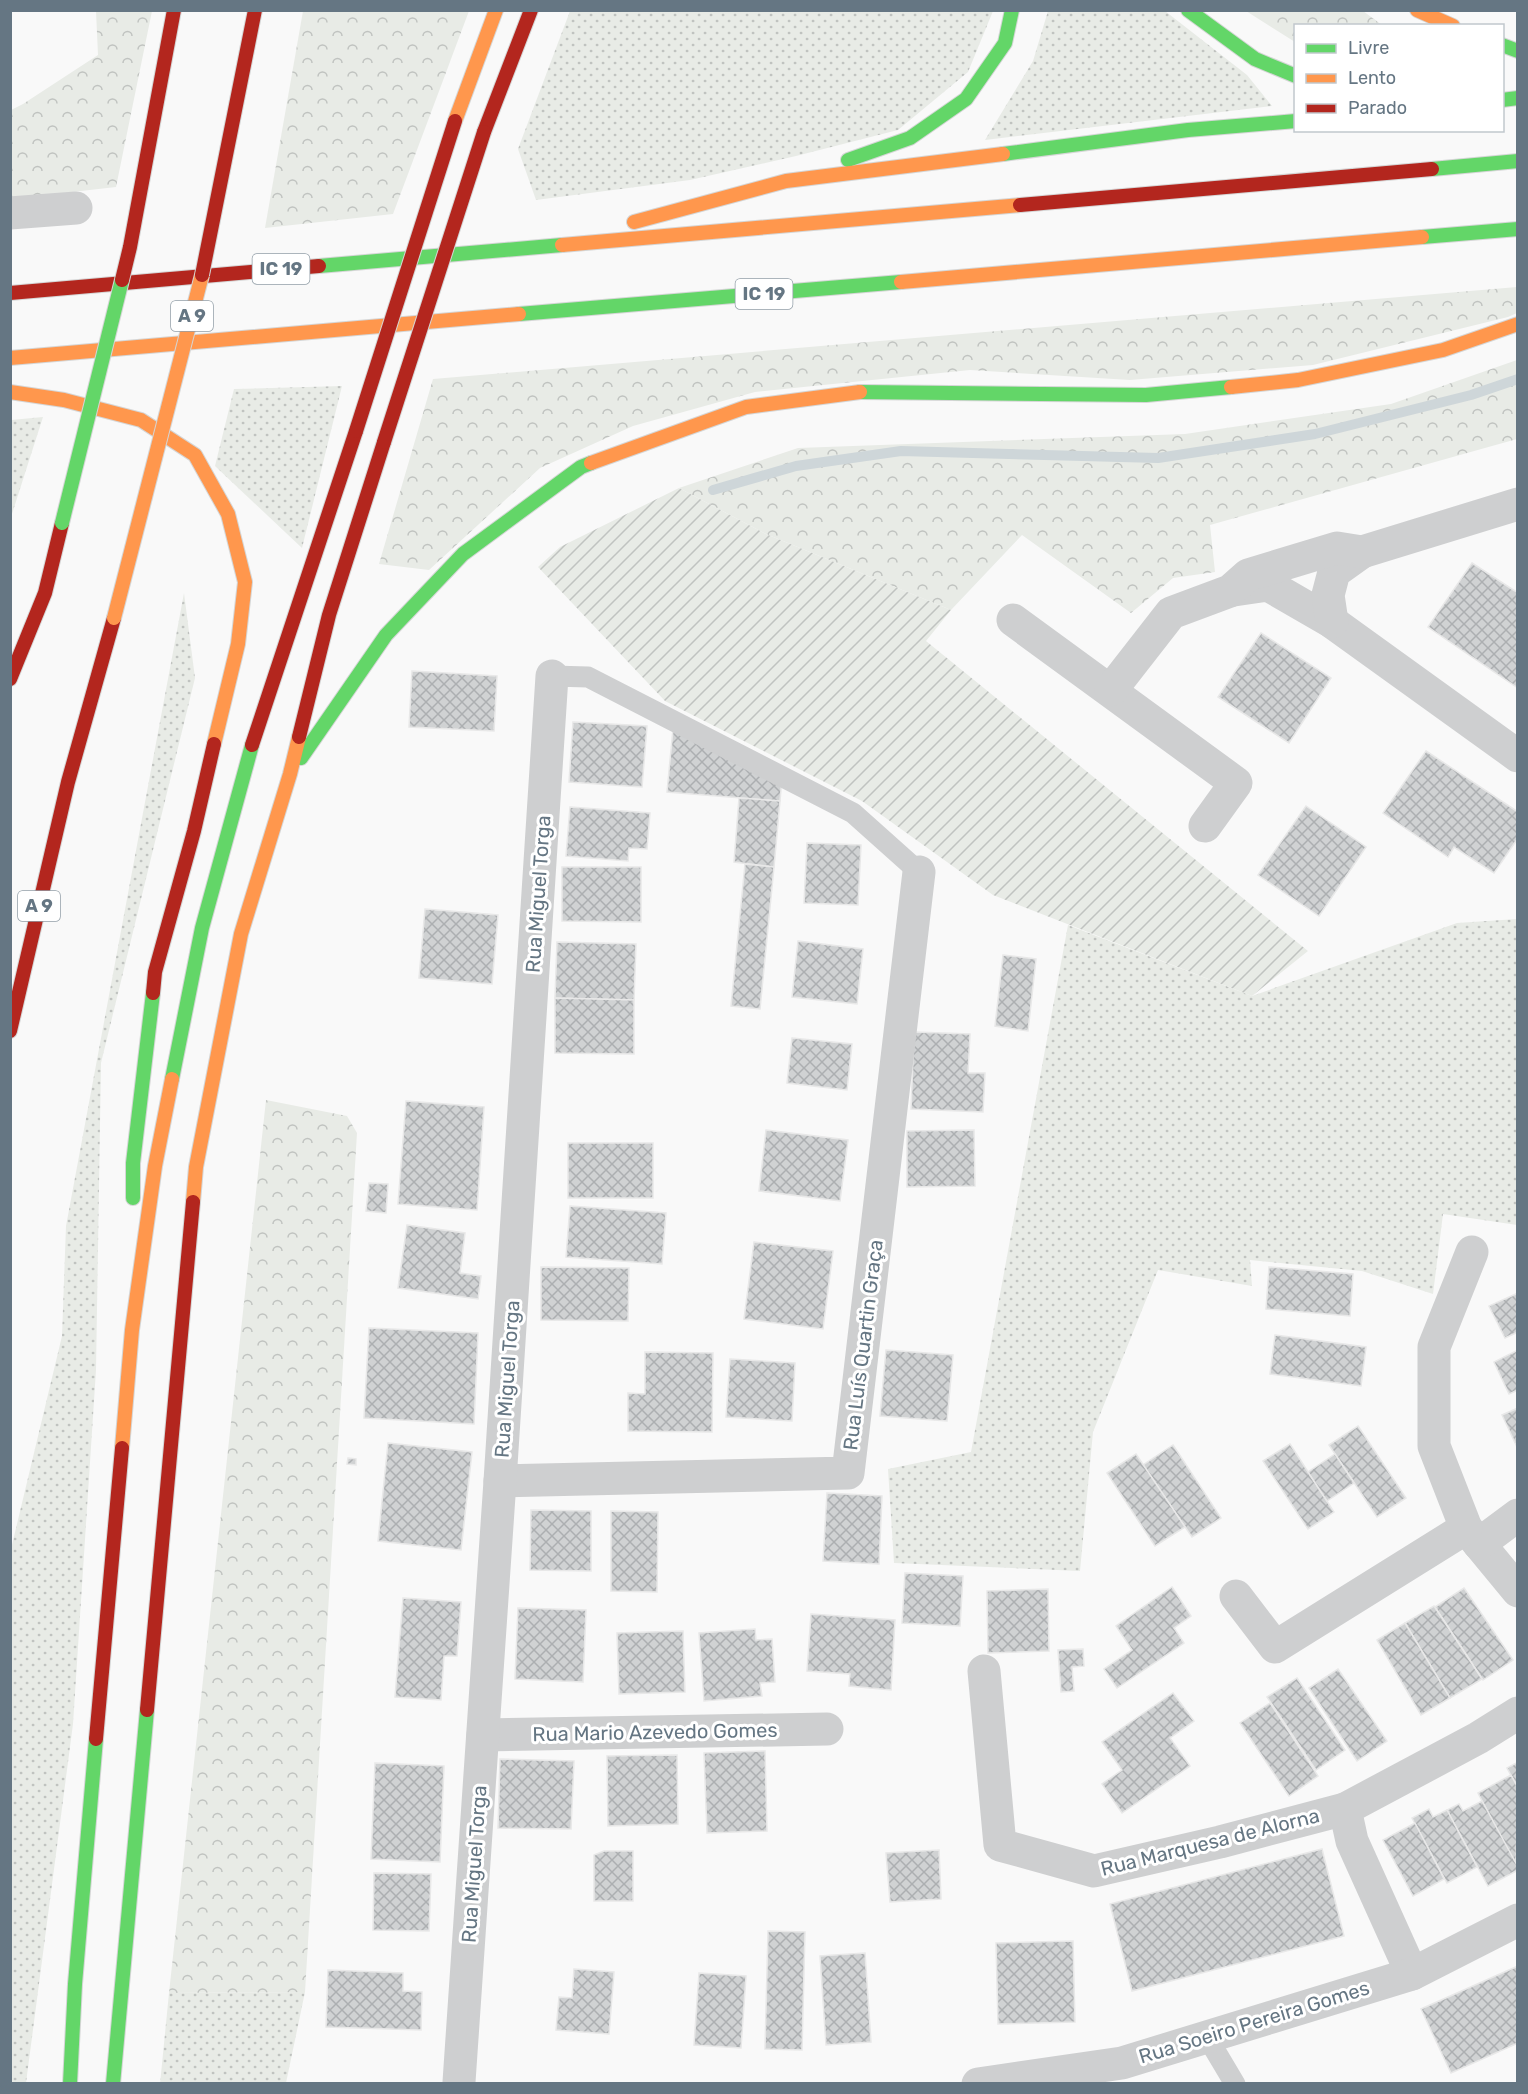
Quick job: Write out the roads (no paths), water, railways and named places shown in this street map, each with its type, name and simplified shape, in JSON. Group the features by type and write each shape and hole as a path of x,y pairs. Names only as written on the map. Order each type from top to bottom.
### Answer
{"highway":[{"path":"10,679 45,593 130,247 174,10"},
{"name":"A 9","path":"11,1032 68,782 114,618 208,253 255,10"},
{"path":"70,2084 75,1984 132,1330 156,1166 202,928 245,766 356,431 455,121 495,10"},
{"path":"113,2084 196,1167 241,934 290,774 329,615 484,132 531,10"},
{"path":"552,244 786,181 910,138 966,99 1005,43 1012,10"},
{"path":"1188,10 1256,59 1294,75"},
{"path":"1417,10 1448,24"},
{"path":"1504,45 1518,51"},
{"path":"786,181 1188,130 1294,121"},
{"name":"IC 19","path":"10,293 1518,161"},
{"name":"IC 19","path":"10,358 1518,229"},
{"path":"290,774 387,635 463,554 581,467 746,407 868,391 1146,395 1298,380 1443,350 1518,324"},
{"path":"10,392 64,400 141,420 195,455 228,514 245,582 238,644 194,831 155,972 133,1163 132,1330"},
{"path":"56,2072 75,1984"}],"street":[{"path":"10,213 76,208"},
{"path":"1332,622 1328,595 1334,572 1362,552 1518,504"},
{"path":"1230,591 1248,575 1337,548 1362,552"},
{"path":"1111,690 1170,613 1230,591 1268,585 1332,622 1518,756"},
{"path":"1013,620 1236,783 1205,826"},
{"name":"Rua Miguel Torga","path":"464,2083 483,1735 552,676"},
{"name":"Rua Luís Quartin Graça","path":"500,1481 848,1473 919,872"},
{"path":"1472,1252 1434,1347 1434,1446 1472,1536 1518,1591"},
{"path":"1236,1596 1275,1647 1472,1536 1518,1515"},
{"name":"Rua Marquesa de Alorna","path":"984,1671 1000,1845 1094,1871 1220,1842 1345,1809 1478,1738 1518,1713"},
{"name":"Rua Mario Azevedo Gomes","path":"483,1735 827,1730"},
{"name":"Rua Marquesa de Alorna","path":"1345,1809 1352,1840 1412,1974"},
{"name":"Rua Soeiro Pereira Gomes","path":"978,2084 1122,2063 1412,1974 1518,1920"}],"lane":[{"path":"552,676 588,677 853,813 919,872"},
{"path":"1207,2037 1235,2084"}],"waterway":[{"path":"713,490 796,466 901,451 1158,458 1315,434 1471,395 1518,379"}]}
